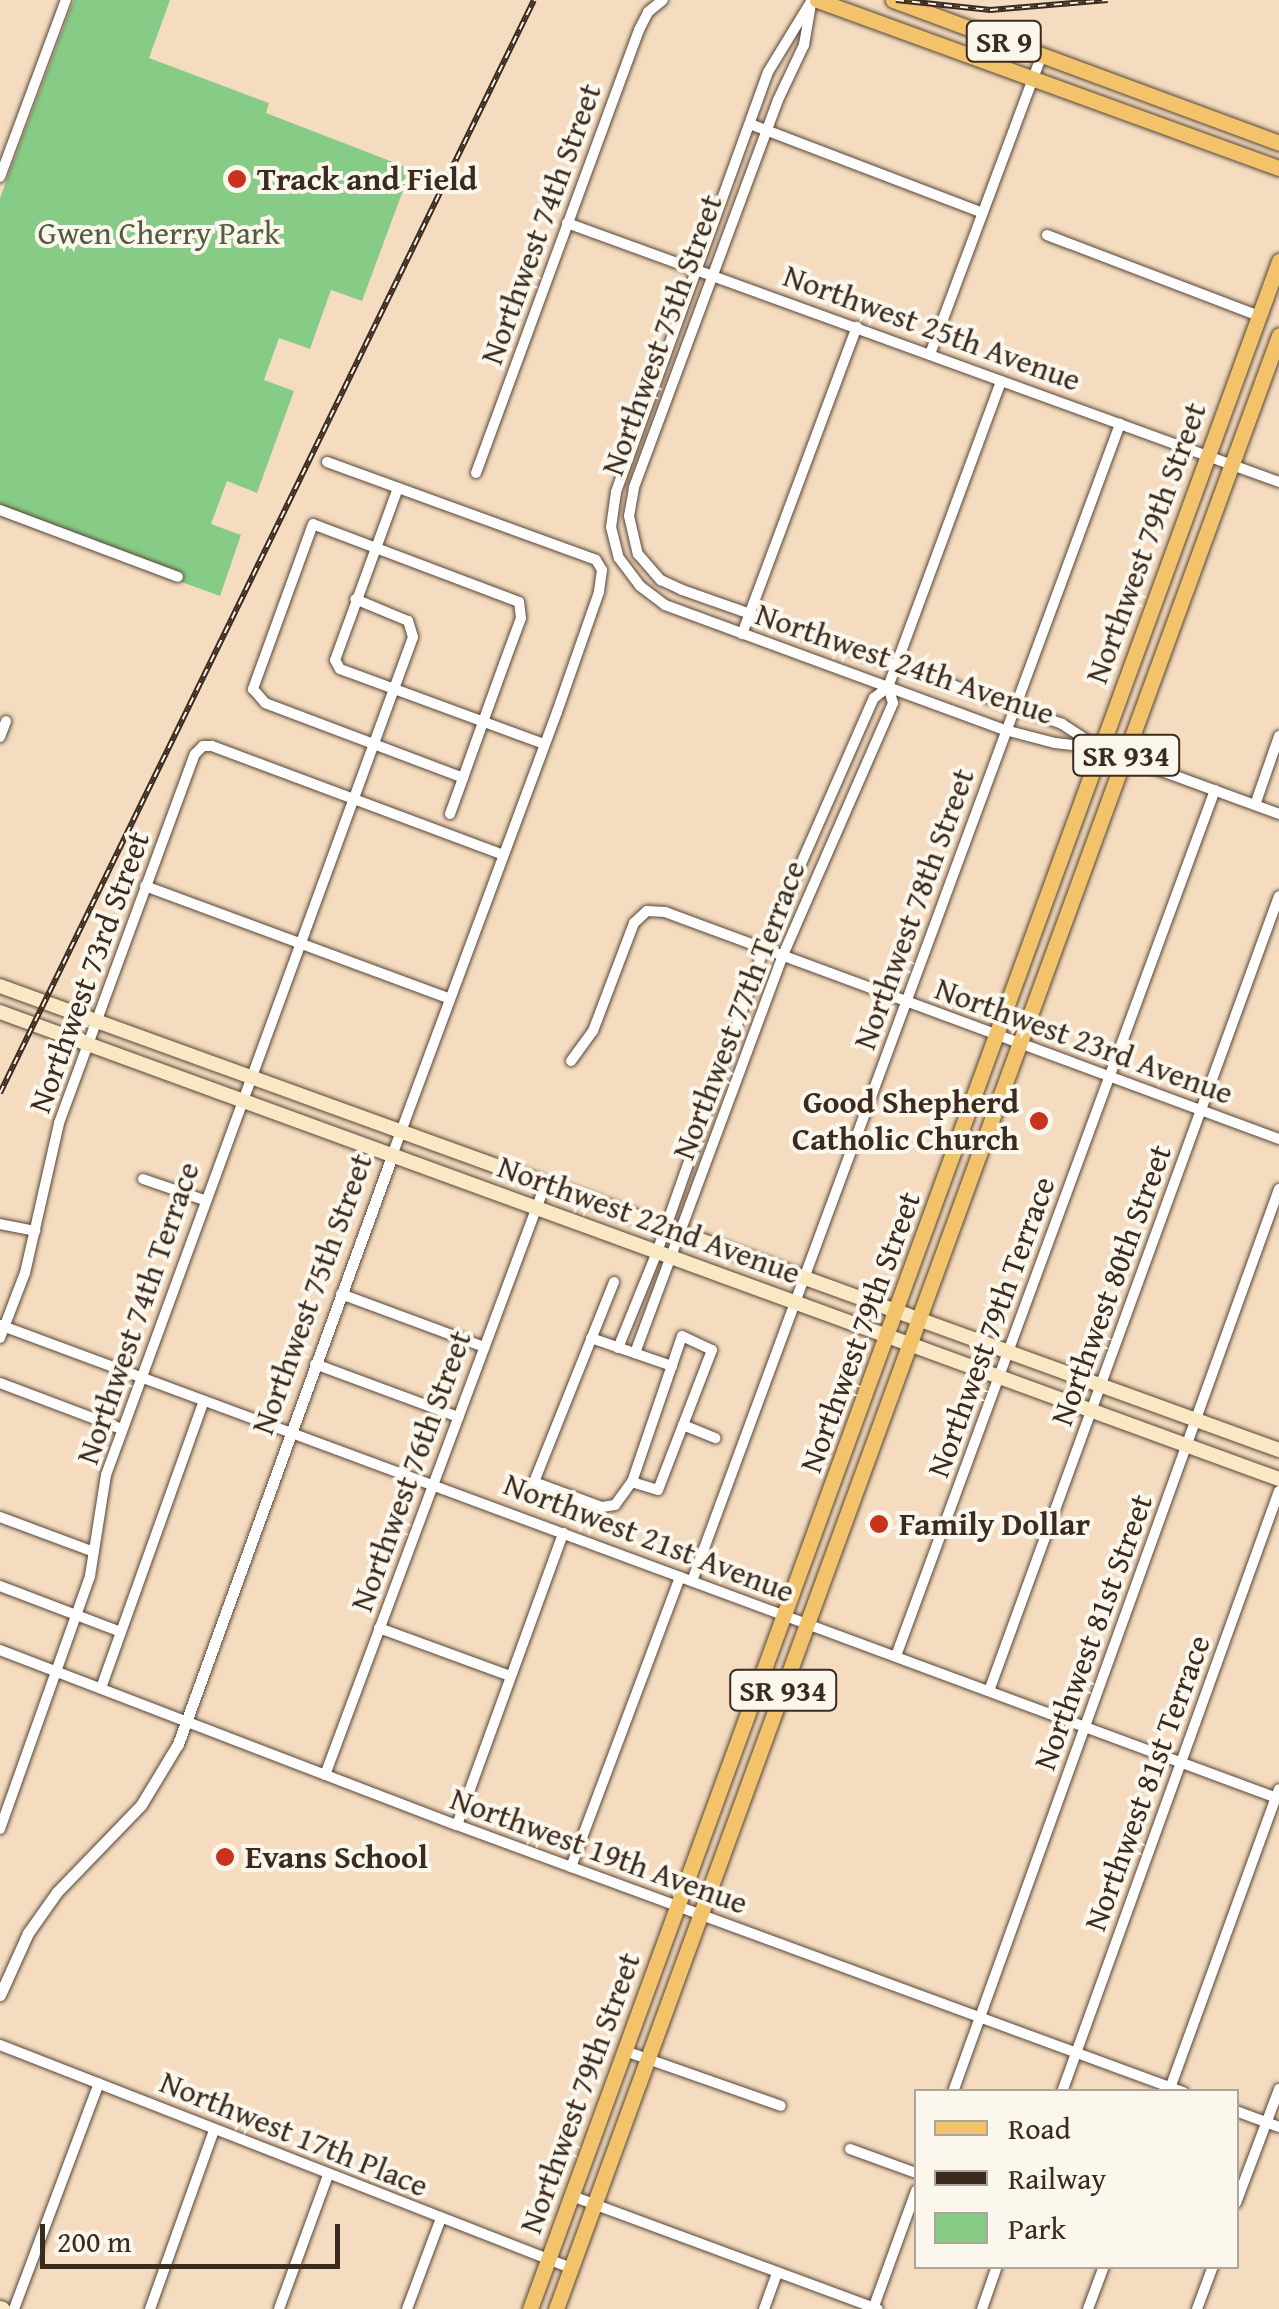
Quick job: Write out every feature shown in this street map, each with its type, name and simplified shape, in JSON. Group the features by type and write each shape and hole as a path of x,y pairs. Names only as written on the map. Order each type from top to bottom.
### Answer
{"main road":[{"name":"SR 9","path":"813,0 1279,168"},
{"name":"SR 9","path":"893,0 1279,143"},
{"path":"989,61 998,38"},
{"path":"1182,132 1190,110"},
{"name":"Northwest 79th Street","path":"530,2309 1279,261"},
{"name":"Northwest 79th Street","path":"556,2309 1279,335"},
{"path":"1153,603 1178,612"},
{"path":"1047,894 1072,902"},
{"name":"Northwest 22nd Avenue","path":"0,986 895,1314 1279,1450"},
{"name":"Northwest 22nd Avenue","path":"0,1012 1279,1479"},
{"path":"964,1195 956,1171 965,1123"},
{"path":"842,1462 863,1468"},
{"path":"726,1776 750,1785"}],"street":[{"path":"0,178 66,0"},
{"name":"Northwest 74th Street","path":"476,473 639,30 648,12 663,0"},
{"name":"Northwest 75th Street","path":"611,527 616,492 768,72 813,0"},
{"name":"Northwest 75th Street","path":"813,0 804,45 767,130 630,504 638,554 661,580 895,668 1062,724 1099,748"},
{"path":"930,354 1042,55"},
{"path":"750,124 983,213"},
{"path":"724,193 741,199"},
{"name":"Northwest 25th Avenue","path":"567,222 1279,482"},
{"path":"1046,235 1259,316"},
{"path":"742,634 857,328"},
{"path":"667,352 683,358"},
{"name":"Northwest 77th Terrace","path":"636,1354 672,1258 671,1232 764,948 874,698 888,687 1001,381"},
{"name":"Northwest 78th Street","path":"571,1867 686,1579 750,1432 1120,424"},
{"path":"640,426 655,432"},
{"path":"327,462 398,488 335,652 340,669 544,744"},
{"name":"Northwest 75th Street","path":"0,1995 4,1970 28,1933 57,1892 140,1805 163,1772 187,1722 599,592 602,570 596,560 398,488"},
{"path":"0,510 178,577"},
{"path":"450,814 521,618 518,602 313,524 253,690 265,704 463,778"},
{"name":"Northwest 24th Avenue","path":"611,527 619,558 640,586 664,604 1005,730 1055,744 1099,748 1279,814"},
{"path":"240,1100 412,627 404,619 355,600"},
{"name":"Northwest 77th Terrace","path":"618,1348 657,1252 671,1232 783,956 893,703 888,687"},
{"path":"0,737 6,722"},
{"path":"1255,805 1279,736"},
{"name":"Northwest 73rd Street","path":"1,1330 36,1231 59,1123 195,754 203,746 212,746 350,800"},
{"name":"Northwest 79th Terrace","path":"896,1656 1215,790"},
{"path":"350,800 503,855"},
{"path":"824,812 842,820"},
{"path":"145,886 448,998"},
{"name":"Northwest 80th Street","path":"989,1691 1279,896"},
{"path":"786,898 804,906"},
{"name":"Northwest 23rd Avenue","path":"571,1062 587,1044 634,924 647,910 665,912 1279,1139"},
{"name":"Northwest 74th Terrace","path":"0,1830 77,1616 94,1552 106,1474 240,1100"},
{"path":"143,1179 204,1200"},
{"name":"Northwest 76th Street","path":"325,1775 545,1186"},
{"name":"Northwest 81st Street","path":"954,2089 1279,1189"},
{"path":"0,1224 36,1231"},
{"path":"614,1282 534,1482 602,1507 615,1505 632,1482 682,1336 712,1350 658,1490 632,1482"},
{"path":"341,1294 484,1347"},
{"name":"Northwest 21st Avenue","path":"1,1330 433,1484 1278,1795"},
{"path":"592,1338 672,1366"},
{"path":"315,1364 458,1417"},
{"path":"0,1384 122,1429"},
{"path":"101,1688 204,1401"},
{"path":"683,1425 716,1438"},
{"name":"Northwest 81st Terrace","path":"1063,2089 1279,1491"},
{"path":"0,1517 94,1552"},
{"path":"456,1825 563,1533"},
{"path":"0,1586 121,1632"},
{"path":"379,1628 510,1676"},
{"name":"Northwest 19th Avenue","path":"0,1650 456,1825 1170,2089"},
{"path":"1170,2089 1278,1795"},
{"name":"Northwest 17th Place","path":"0,2044 571,2268"},
{"path":"624,2051 781,2106"},
{"path":"14,2309 99,2083"},
{"path":"1239,2195 1279,2088"},
{"path":"1239,2113 1279,2127"},
{"path":"150,2309 214,2130"},
{"path":"850,2149 914,2172"},
{"path":"279,2309 328,2175"},
{"path":"572,2196 875,2308 914,2198"},
{"path":"407,2309 440,2218"},
{"path":"982,2309 996,2269"},
{"path":"1088,2309 1103,2269"},
{"path":"1197,2309 1212,2269"},
{"path":"764,2309 777,2273"}],"green space":[{"name":"Gwen Cherry Park","path":"74,0 170,0 149,58 269,103 266,113 411,169 362,301 331,290 310,349 279,338 264,380 294,391 257,493 227,481 211,524 241,535 220,596 0,516 0,198"}],"railway":[{"path":"0,1093 534,0"},
{"path":"896,0 990,10 1108,0"}],"place":[{"name":"Track and Field","path":"237,179"},
{"name":"Good Shepherd Catholic Church","path":"1039,1121"},
{"name":"Family Dollar","path":"879,1524"},
{"name":"Evans School","path":"225,1857"}]}
